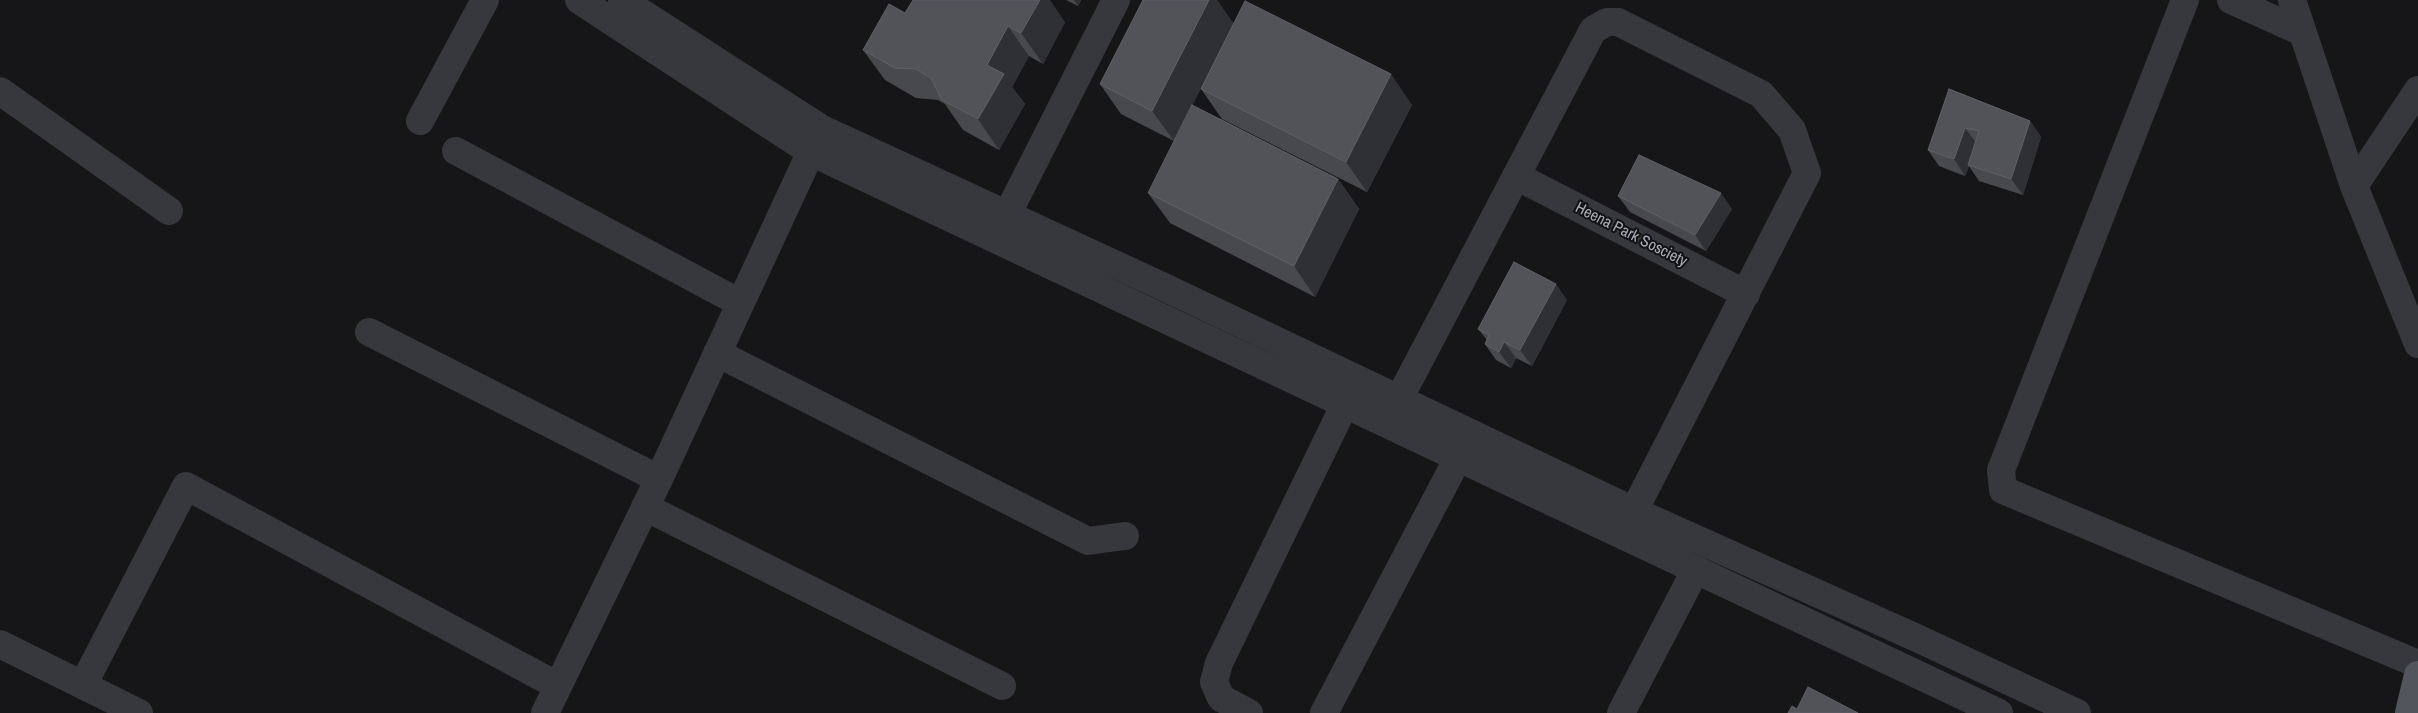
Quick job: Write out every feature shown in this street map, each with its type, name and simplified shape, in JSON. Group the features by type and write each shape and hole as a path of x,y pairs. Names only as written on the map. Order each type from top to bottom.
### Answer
{"main road":[{"path":"2409,713 2418,676"}],"street":[{"path":"420,120 485,0"},
{"path":"579,0 816,140 1345,404 1998,713"},
{"path":"622,0 816,140 1008,215 1634,511 1919,639 2077,713"},
{"path":"1008,215 1116,0"},
{"path":"2186,0 2001,470 2003,490 2418,664"},
{"path":"2230,0 2302,32"},
{"path":"2292,0 2354,186 2418,344"},
{"path":"1387,424 1592,30 1607,22 1618,22 1761,94 1792,130 1807,173 1634,511"},
{"path":"0,90 170,211"},
{"path":"2354,186 2418,90"},
{"path":"545,713 659,479 816,140"},
{"path":"456,151 740,303"},
{"name":"Heena Park Sosciety","path":"1516,176 1746,294"},
{"path":"369,332 659,479"},
{"path":"717,353 1088,541 1125,536"},
{"path":"1249,713 1221,698 1214,682 1219,663 1345,404"},
{"path":"1324,713 1458,458"},
{"path":"83,685 186,486 558,686"},
{"path":"645,506 1002,686"},
{"path":"1621,713 1696,570"},
{"path":"0,644 139,713"}],"building":[{"path":"913,0 1040,0 1021,33 1008,26 987,65 1004,74 978,119 942,100 931,78 916,69 895,68 863,50 889,4 905,13"},
{"path":"1143,0 1209,0 1152,111 1100,84"},
{"path":"1245,1 1391,74 1346,162 1201,89"},
{"path":"1949,89 2030,121 2011,179 1968,165 1979,131 1965,128 1954,159 1928,150"},
{"path":"1192,105 1338,179 1294,266 1148,193"},
{"path":"1639,155 1721,193 1695,235 1618,196"},
{"path":"1514,262 1556,284 1520,350 1504,342 1499,352 1485,344 1489,335 1478,329"},
{"path":"1808,687 1858,713 1788,713 1792,706 1797,709"}]}
